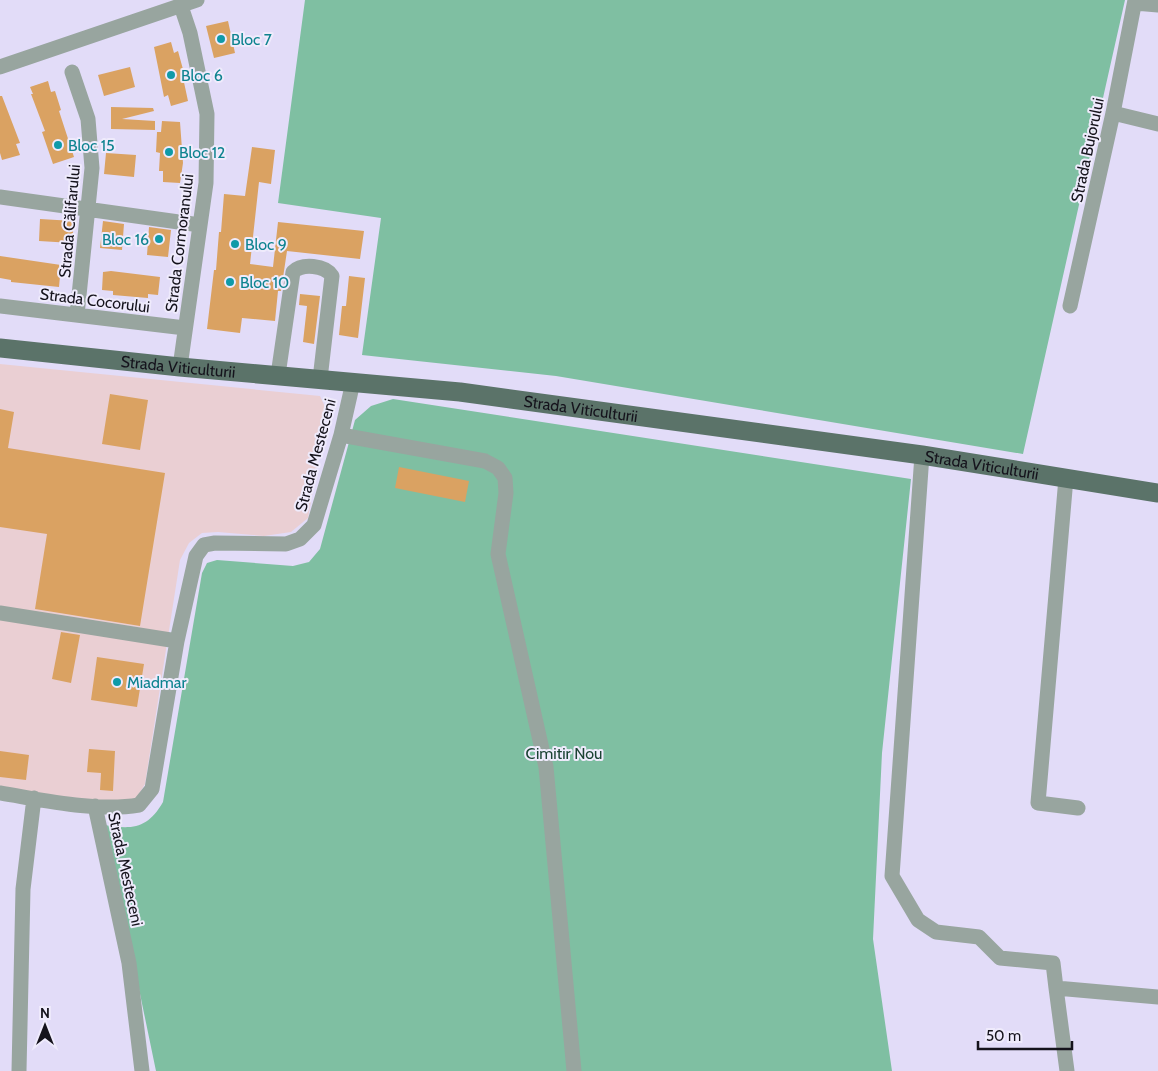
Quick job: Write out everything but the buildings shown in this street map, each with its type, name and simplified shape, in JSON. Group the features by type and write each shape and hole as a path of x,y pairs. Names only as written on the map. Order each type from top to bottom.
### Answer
{"main road":[{"name":"Strada Viticulturii","path":"0,348 180,367 460,392 922,455 1158,493"}],"street":[{"path":"0,66 197,0"},
{"path":"1135,2 1158,4"},
{"name":"Strada Bujorului","path":"1070,306 1114,113 1135,2"},
{"name":"Strada Cormoranului","path":"180,367 206,183 207,114 190,33 181,6"},
{"name":"Strada Călifarului","path":"72,72 88,119 92,168 77,315"},
{"path":"1114,113 1158,124"},
{"path":"0,197 200,225"},
{"path":"278,375 293,272 298,268 311,267 324,269 332,276 320,379"},
{"name":"Strada Cocorului","path":"0,306 186,328"},
{"name":"Strada Mesteceni","path":"142,1071 129,963 95,806 122,808 139,805 152,789 177,641 196,556 204,545 215,543 286,544 300,539 314,525 319,515 341,435 353,382"},
{"path":"341,435 485,461 498,468 505,478 506,492 498,538 498,554 546,767 574,1071"},
{"path":"922,455 892,876 918,920 936,932 980,937 1000,958 1053,963 1067,1071"},
{"path":"1066,478 1038,803 1078,808"},
{"path":"0,613 177,641"},
{"path":"0,794 95,806"},
{"path":"19,1071 23,889 34,798"},
{"path":"1056,988 1158,997"}],"shaded area":[{"path":"0,364 320,396 327,411 308,518 291,532 264,536 218,532 202,533 189,543 180,560 145,784 134,802 121,805 0,788"}],"green space":[{"path":"305,0 1125,0 1023,454 556,376 362,355 381,218 278,203"},
{"name":"Cimitir Nou","path":"393,399 911,479 882,753 873,939 892,1071 156,1071 105,825 132,827 139,825 152,817 163,802 202,573 207,563 217,560 293,566 309,562 320,549 355,420 371,406"}],"place":[{"name":"Bloc 7","path":"221,39"},
{"name":"Bloc 6","path":"171,75"},
{"name":"Bloc 15","path":"58,145"},
{"name":"Bloc 12","path":"169,152"},
{"name":"Bloc 16","path":"159,239"},
{"name":"Bloc 9","path":"235,244"},
{"name":"Bloc 10","path":"230,282"},
{"name":"Miadmar","path":"117,682"}]}
